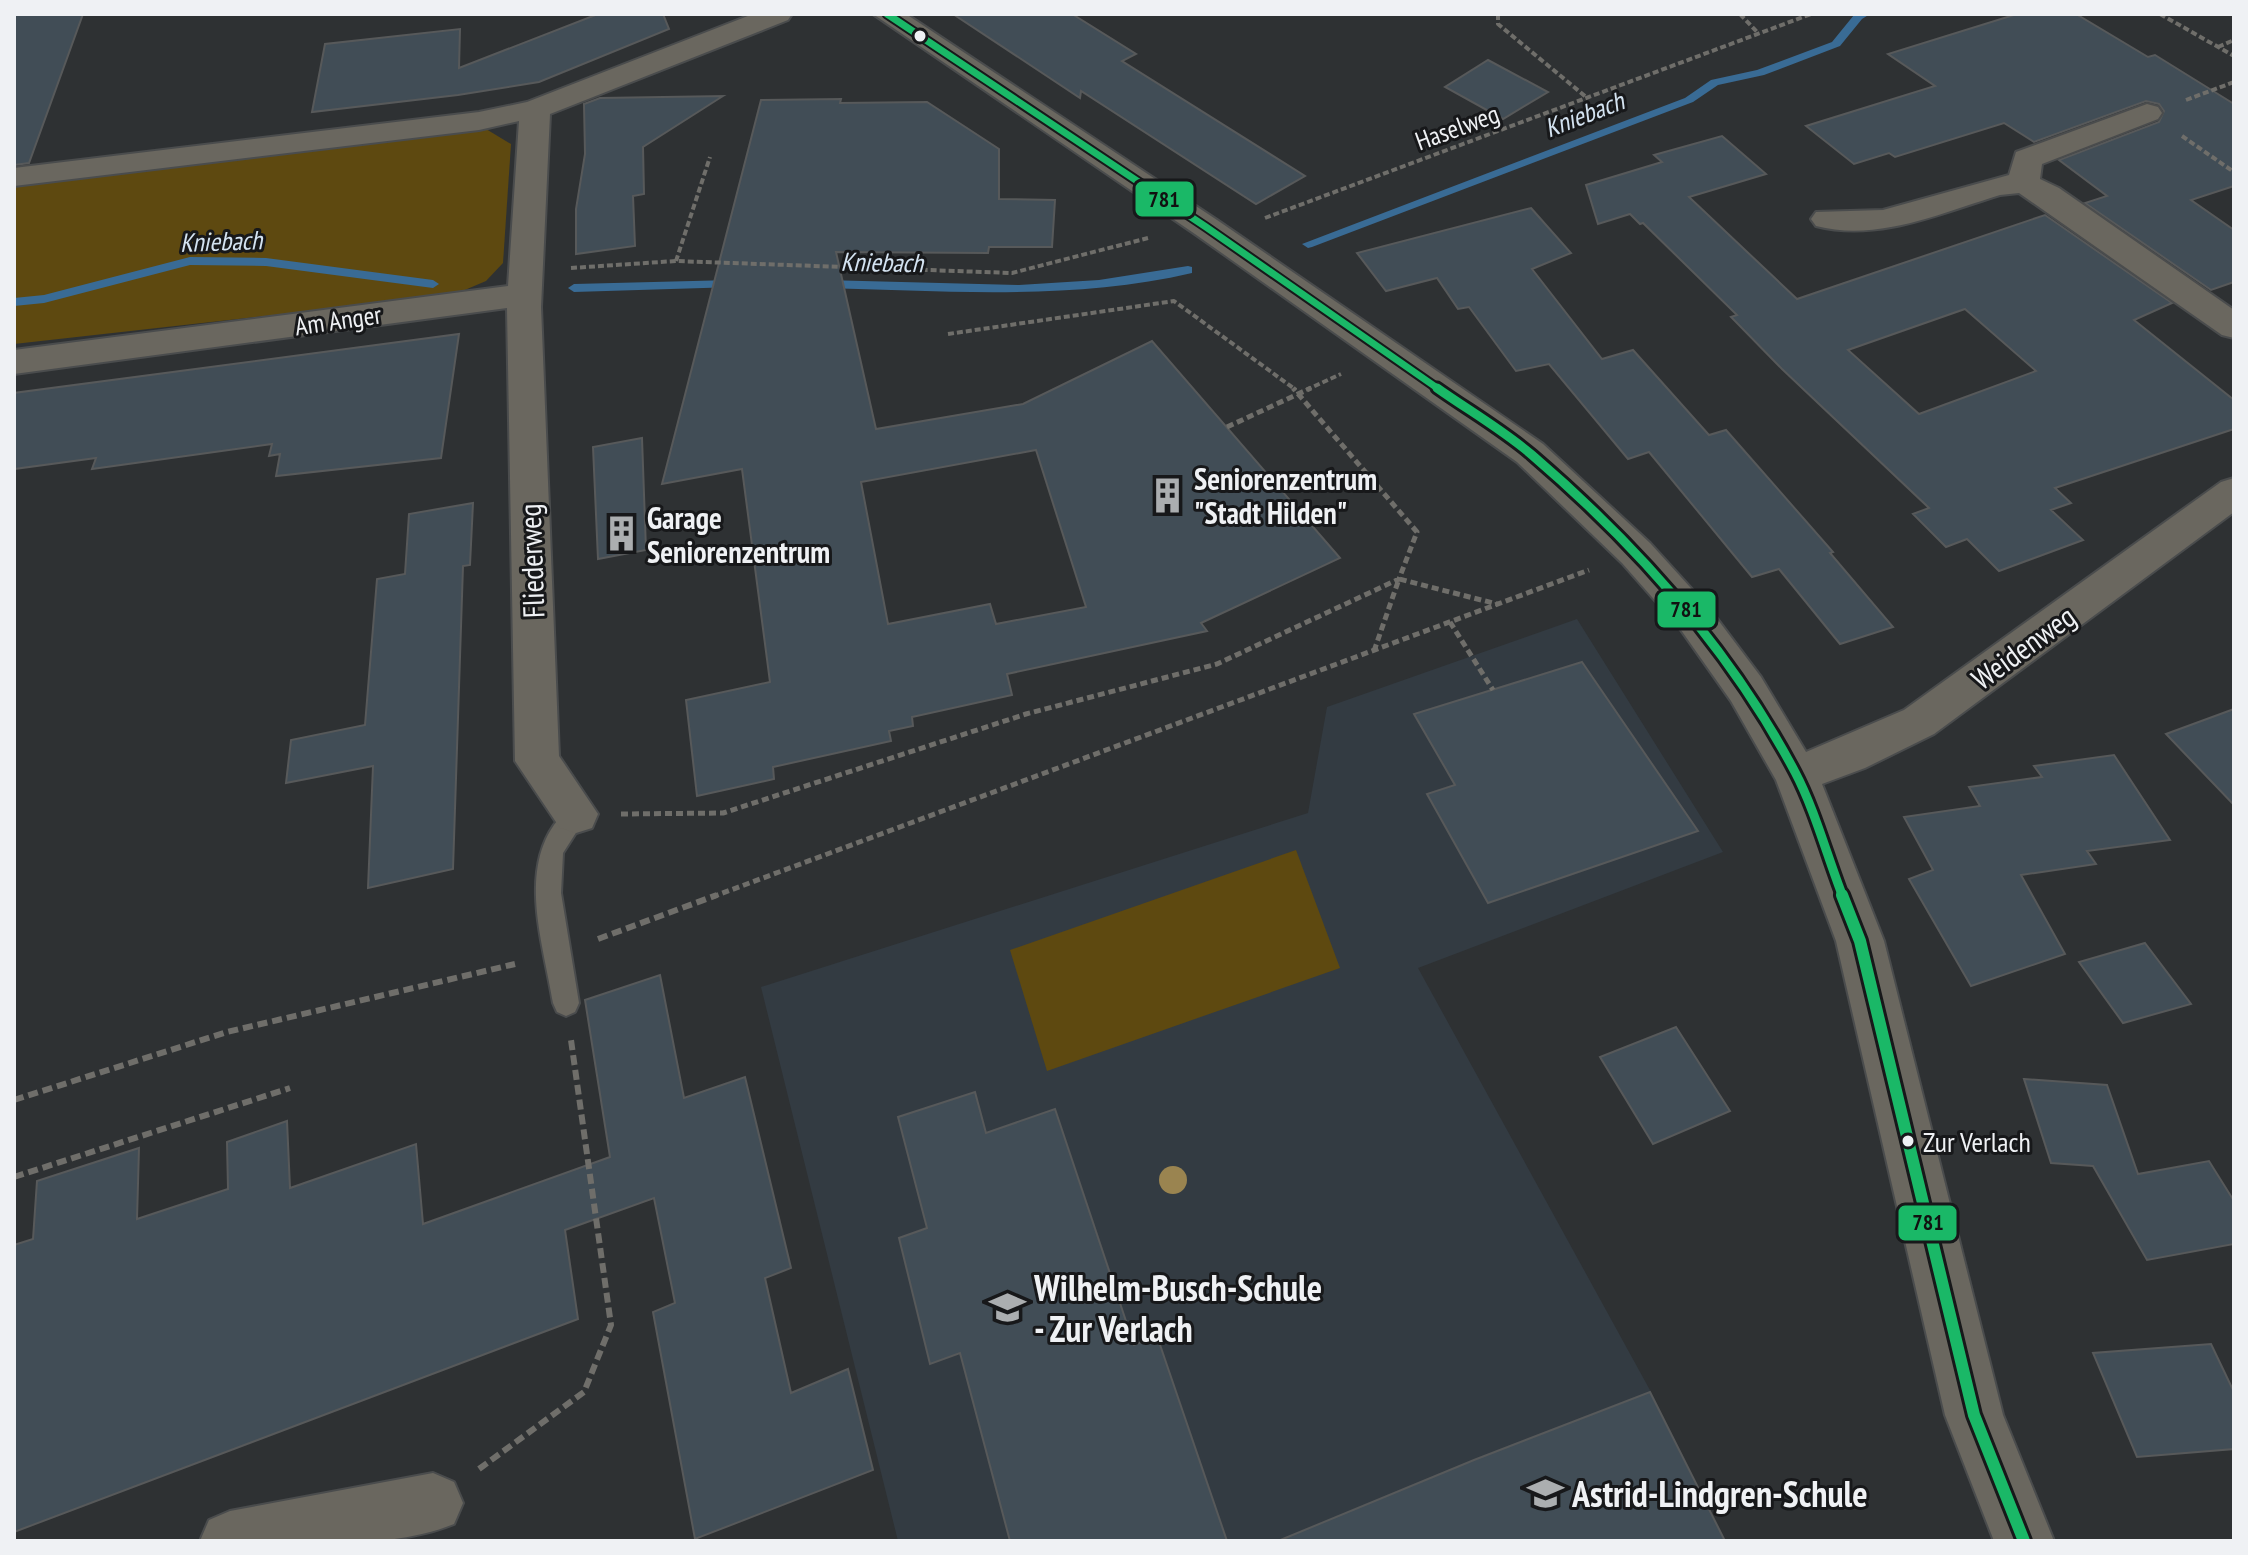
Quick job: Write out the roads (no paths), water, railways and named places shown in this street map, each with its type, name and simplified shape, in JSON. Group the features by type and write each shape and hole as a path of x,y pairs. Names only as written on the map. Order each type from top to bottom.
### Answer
{"street":[{"path":"14,177 454,124 535,109 778,14"},
{"path":"887,14 1206,227 1530,453 1636,553 1695,619 1746,689 1796,774 1860,941 1974,1415 2024,1541"},
{"path":"524,295 535,109"},
{"path":"2024,183 2027,159 2147,113"},
{"path":"1827,219 1885,220 1997,186 2024,183 2048,195 2234,327"},
{"name":"Am Anger","path":"14,362 524,295"},
{"name":"Fliederweg","path":"524,295 537,761 576,814"},
{"name":"Weidenweg","path":"1796,774 1850,755 1919,722 2234,492"},
{"path":"230,1541 433,1503"}],"lane":[{"path":"566,1003 548,893 551,850 576,814"}],"waterway":[{"name":"Kniebach","path":"1308,244 1689,100 1715,82 1760,73 1836,44 1858,17 1865,14"},
{"name":"Kniebach","path":"14,302 44,299 190,261 266,262 433,284"},
{"name":"Kniebach","path":"824,284 1019,289 1099,284 1188,270"},
{"name":"Kniebach","path":"574,288 732,284"}],"place":[{"name":"Seniorenzentrum \"Stadt Hilden\"","path":"1168,495"},
{"name":"Garage Seniorenzentrum","path":"621,534"},
{"name":"Zur Verlach","path":"1908,1141"},
{"name":"Wilhelm-Busch-Schule - Zur Verlach","path":"1008,1308"},
{"name":"Astrid-Lindgren-Schule","path":"1546,1493"}]}
